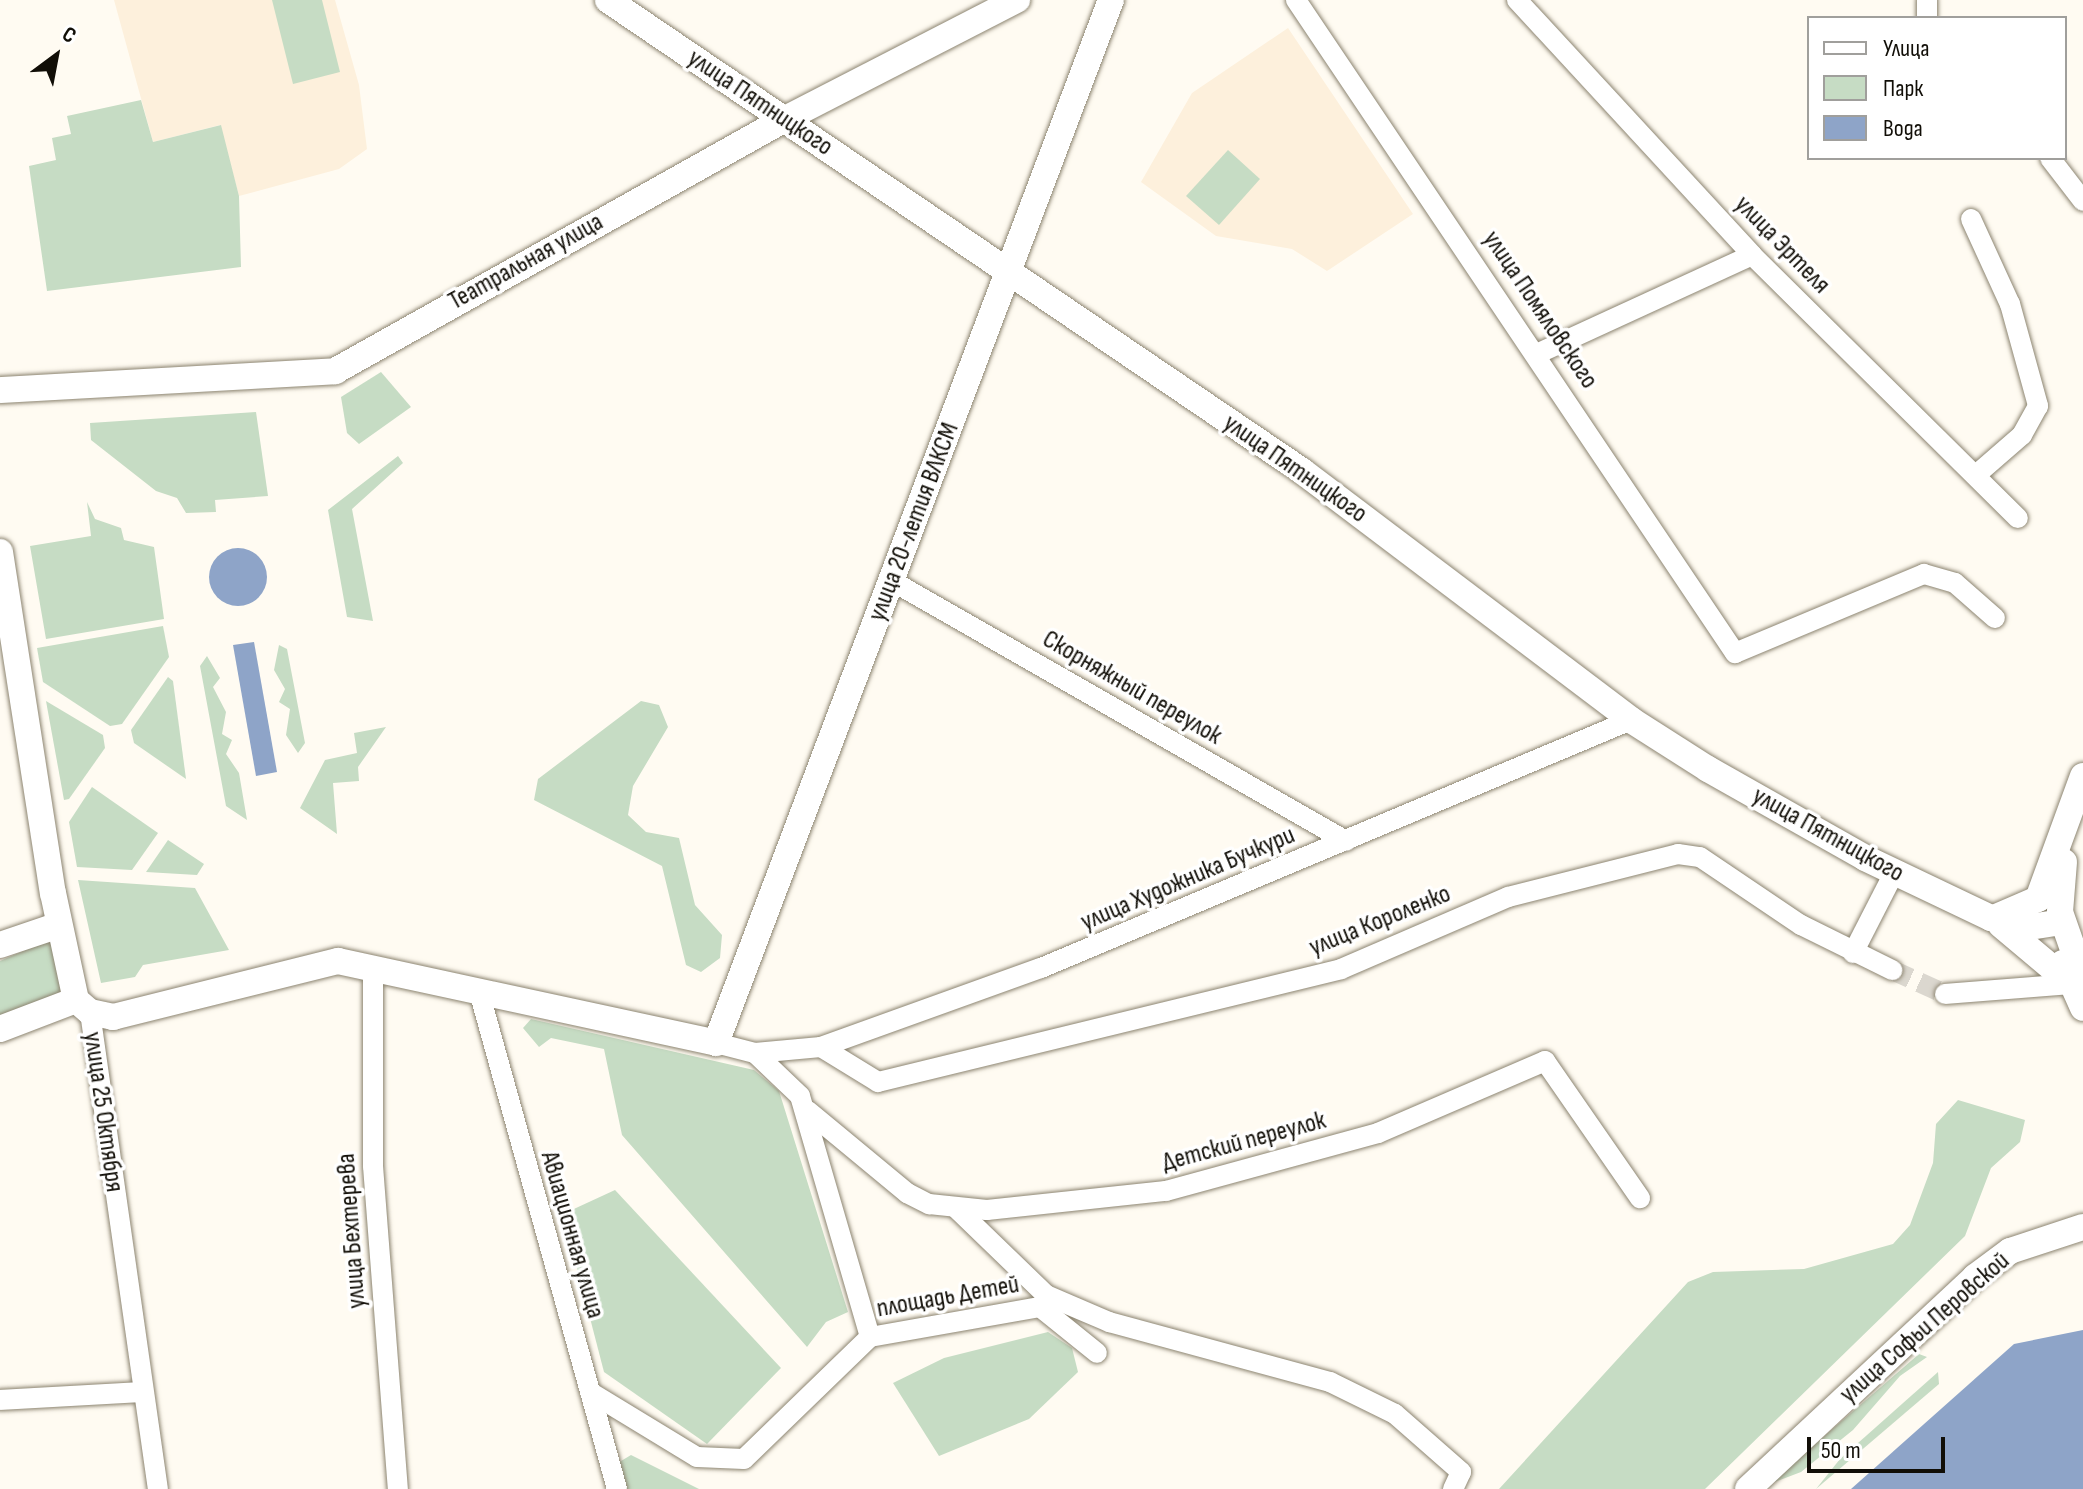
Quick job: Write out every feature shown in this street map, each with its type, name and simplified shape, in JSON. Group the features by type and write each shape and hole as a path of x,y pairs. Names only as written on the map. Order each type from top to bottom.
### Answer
{"street":[{"name":"улица Пятницкого","path":"608,0 1302,471 1631,720 1894,873 1991,918"},
{"name":"улица 20-летия ВЛКСМ","path":"716,1043 1111,0"},
{"name":"улица Помяловского","path":"1296,0 1539,353 1735,653 1924,574 1955,583 1995,618"},
{"name":"улица Эртеля","path":"1517,0 1752,255 2018,518"},
{"name":"Театральная улица","path":"0,390 335,371 785,119 1003,4"},
{"path":"2052,160 2083,201"},
{"path":"1971,219 2010,304 2038,406 2022,435 1976,475"},
{"path":"1539,353 1752,255"},
{"name":"улица 25 Октября","path":"0,552 5,616 59,925 83,1006 158,1489"},
{"name":"Скорняжный переулок","path":"892,581 1346,841"},
{"name":"улица Художника Бучкури","path":"755,1053 821,1047 1041,968 1631,720"},
{"path":"1991,918 2032,906 2083,776"},
{"path":"2056,924 2062,872 2083,805"},
{"name":"улица Короленко","path":"821,1047 878,1082 1341,969 1508,897 1678,854 1700,857 1853,953 1892,970"},
{"path":"2047,870 2056,924 2079,990"},
{"path":"1853,953 1894,873"},
{"path":"1991,918 2056,924"},
{"path":"1991,918 2079,990"},
{"path":"0,945 59,925"},
{"path":"0,1029 83,1006 113,1017 323,962 373,969 480,995 755,1053"},
{"name":"улица Бехтерева","path":"373,969 373,1166 398,1489"},
{"path":"1945,994 2079,990"},
{"name":"Авиационная улица","path":"480,995 617,1489"},
{"name":"Детский переулок","path":"755,1053 808,1111 907,1193 955,1207 987,1210 1166,1191 1378,1133 1545,1061 1640,1198"},
{"path":"808,1111 870,1337"},
{"path":"955,1207 1046,1295 1072,1307 1356,1395 1437,1444 1461,1472 1453,1489"},
{"path":"2056,1236 2083,1218"},
{"name":"улица Софьи Перовской","path":"1748,1489 1975,1277 2010,1251 2083,1227"},
{"name":"площадь Детей","path":"590,1392 697,1457 744,1459 870,1337 1040,1307 1097,1353"},
{"path":"0,1400 141,1392"}],"shaded area":[{"path":"114,0 335,0 359,85 367,149 339,169 239,196 220,125 153,142"},
{"path":"1288,28 1413,214 1327,271 1292,249 1216,236 1141,182 1192,93"}],"green space":[{"path":"272,0 322,0 340,72 293,84"},
{"path":"141,100 153,142 221,125 239,196 241,267 47,291 29,166 56,160 52,138 71,134 67,116"},
{"path":"1228,150 1260,179 1219,225 1186,196"},
{"path":"381,372 411,407 359,444 347,433 341,397"},
{"path":"256,412 268,496 215,500 216,512 186,513 177,498 156,491 91,440 90,423"},
{"path":"398,456 403,463 352,509 373,621 347,617 328,510"},
{"path":"87,502 95,519 121,528 124,540 154,547 164,619 46,639 30,546 91,536"},
{"path":"163,626 169,657 122,724 110,726 43,682 37,648"},
{"path":"279,645 287,649 305,743 298,753 286,735 290,709 279,702 285,689 274,670"},
{"path":"207,656 220,678 213,687 226,712 222,734 232,740 226,754 239,773 247,820 226,806 200,666"},
{"path":"168,677 173,681 186,779 134,743 131,730"},
{"path":"46,701 103,735 105,748 69,799 64,800"},
{"path":"641,701 659,705 668,727 633,786 628,815 646,832 679,838 695,905 722,935 720,958 701,972 686,965 662,866 534,800 538,779"},
{"path":"386,727 358,767 359,781 333,783 337,834 300,808 325,760 357,753 354,733"},
{"path":"92,787 158,833 132,870 77,867 69,822"},
{"path":"168,840 204,864 197,875 146,872"},
{"path":"78,880 195,888 229,950 143,965 135,977 101,983"},
{"path":"51,939 66,990 0,1023 0,961"},
{"path":"531,1019 754,1070 779,1091 848,1312 826,1322 807,1347 622,1135 604,1049 551,1038 539,1047 523,1028"},
{"path":"1958,1100 2025,1120 2020,1142 1991,1168 1965,1236 1705,1489 1499,1489 1688,1282 1713,1272 1804,1269 1893,1244 1910,1225 1933,1163 1936,1124"},
{"path":"615,1190 781,1368 707,1444 604,1372 563,1214"},
{"path":"1048,1332 1072,1348 1078,1372 1029,1419 939,1456 893,1383 944,1358"},
{"path":"1919,1354 1927,1357 1900,1376 1853,1430 1801,1472 1769,1484"},
{"path":"1938,1372 1939,1384 1816,1489 1840,1459"},
{"path":"631,1455 699,1489 623,1489 616,1464"}],"water":[{"path":"238,548 249,550 258,557 265,566 265,588 258,597 249,604 238,606 227,604 218,597 211,588 209,577 211,566 218,557 227,550"},
{"path":"254,642 277,772 256,776 233,645"},
{"path":"2083,1330 2083,1489 1851,1489 2014,1344"}],"tunnel":[{"path":"1892,970 1945,994"}]}
